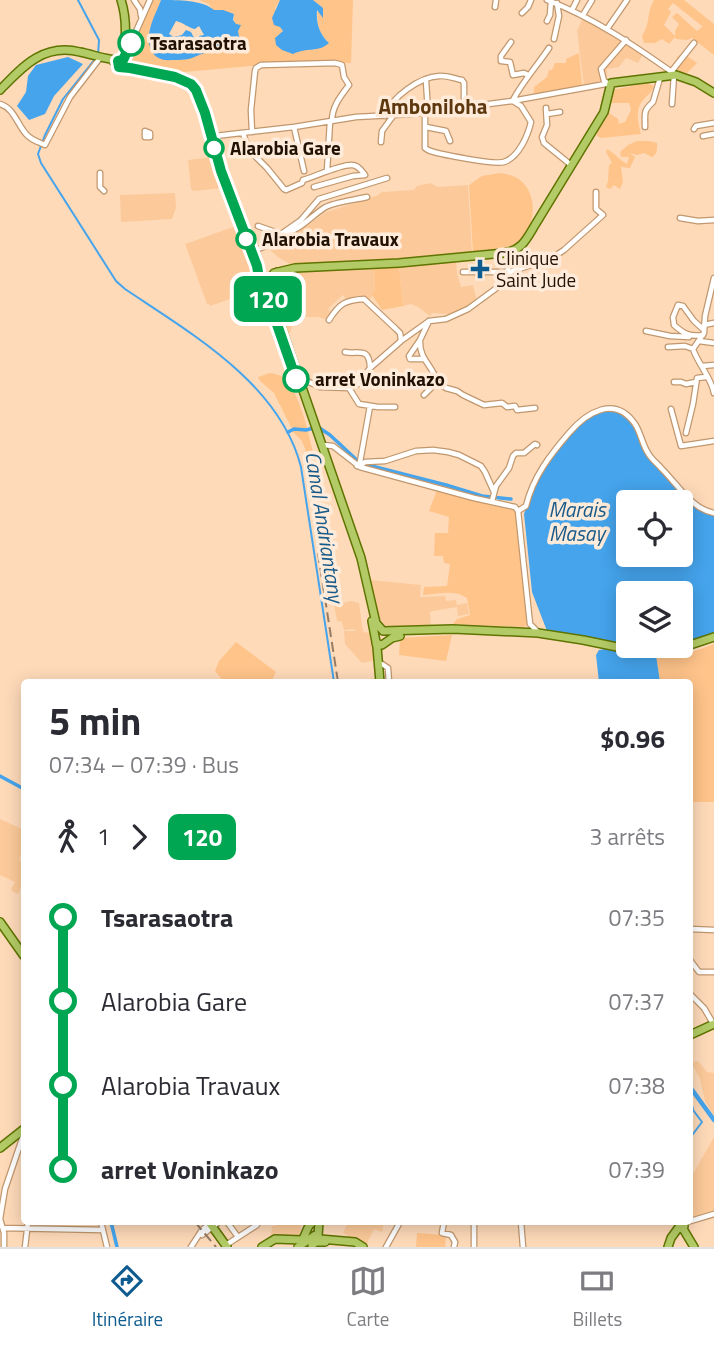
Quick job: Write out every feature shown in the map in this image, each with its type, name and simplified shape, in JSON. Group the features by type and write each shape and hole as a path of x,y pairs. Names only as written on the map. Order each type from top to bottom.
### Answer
{"main road":[{"path":"120,63 126,44 121,0"},
{"path":"0,90 25,64 44,54 69,50 179,78 191,84 199,94 255,249 363,575 380,641 385,679"},
{"path":"263,278 295,268 387,264 510,252 521,246 528,237 572,166 604,112 611,83 674,74 696,82 714,93"},
{"path":"213,137 221,171 263,278 314,427"},
{"path":"322,451 364,566 374,618 387,636 380,641"},
{"path":"384,632 453,629 538,633 616,648"},
{"path":"380,641 405,635 491,633 616,648"},
{"path":"693,648 714,639"},
{"path":"380,641 384,679"},
{"path":"0,922 21,953"},
{"path":"693,1035 714,1025"},
{"path":"0,1151 21,1135"},
{"path":"214,1225 226,1246"},
{"path":"668,1247 679,1225"},
{"path":"681,1225 694,1247"},
{"path":"300,1244 307,1227 315,1231 321,1240 355,1242 362,1246"},
{"path":"300,1244 315,1231"},
{"path":"262,1247 275,1239 300,1244"}],"street":[{"path":"134,0 140,9 141,21"},
{"path":"126,44 141,21 150,0"},
{"path":"495,6 496,0"},
{"path":"522,13 531,0"},
{"path":"572,10 577,0"},
{"path":"583,15 592,0"},
{"path":"607,29 627,0"},
{"path":"553,2 583,15 626,40 674,74"},
{"path":"547,21 553,2"},
{"path":"553,2 559,16 554,39"},
{"path":"611,83 604,81 601,69 626,40"},
{"path":"510,42 501,56 501,61 510,62 513,75 528,75"},
{"path":"672,104 674,74 694,43"},
{"path":"512,100 549,48"},
{"path":"0,104 6,106 14,115 27,135 46,145 70,97 101,57"},
{"path":"252,132 251,110 256,68 261,65 342,65 345,81 349,85 332,111 327,171"},
{"path":"385,116 388,107 398,96 435,76 443,75 462,80 464,106"},
{"path":"645,127 645,112 653,102 660,77"},
{"path":"424,82 427,111 425,148 431,152 504,162 521,146 531,122 521,106 512,100"},
{"path":"213,137 356,117 385,116 512,100 611,83"},
{"path":"560,113 546,111 547,125 541,137 544,143 572,166"},
{"path":"381,142 382,131 393,115"},
{"path":"694,129 696,126 714,123"},
{"path":"295,127 304,171"},
{"path":"426,127 446,131 450,141"},
{"path":"243,133 250,151 286,190 303,180 351,164 365,175 314,187"},
{"path":"703,136 714,134"},
{"path":"100,173 100,187 104,191"},
{"path":"278,239 320,199 387,178"},
{"path":"342,180 345,191"},
{"path":"463,272 510,272 552,258 603,215 596,209 596,191"},
{"path":"255,249 268,245 296,229 326,206 367,197"},
{"path":"680,218 714,220"},
{"path":"258,226 278,239"},
{"path":"299,378 320,387 349,388 358,384 370,368 429,321 446,318 477,304 503,284 510,252"},
{"path":"693,349 704,330 714,278"},
{"path":"329,320 346,302 364,299 397,329 401,341"},
{"path":"693,337 674,325 674,312 679,304 684,306 704,330"},
{"path":"424,359 410,359 409,356 421,340 429,321"},
{"path":"646,331 693,337 714,323"},
{"path":"421,340 424,359 435,372 438,382 446,388 487,405 502,403 507,407 515,406 517,410 535,408"},
{"path":"699,341 714,343"},
{"path":"668,347 685,346 693,349"},
{"path":"693,349 714,389"},
{"path":"345,352 366,354 370,368"},
{"path":"702,366 714,365"},
{"path":"686,433 697,378 706,377"},
{"path":"424,395 438,382"},
{"path":"674,382 696,382"},
{"path":"349,388 359,404 395,407"},
{"path":"481,410 487,405"},
{"path":"360,465 370,406"},
{"path":"518,511 526,506 530,491 547,461 575,426 599,410 608,408 629,416 640,432 648,454 697,506 714,513"},
{"path":"671,409 681,446 714,441"},
{"path":"493,497 514,454 524,453 537,445"},
{"path":"322,451 333,446 360,465 493,497 515,507 518,511 530,624 538,633"},
{"path":"360,465 385,461 416,451 448,452 481,466 493,497"},
{"path":"521,632 530,624"},
{"path":"693,929 714,930"},
{"path":"693,964 699,972 714,972"},
{"path":"693,996 714,1025"},
{"path":"4,1247 0,1219 5,1189 21,1142"},
{"path":"693,1220 714,1214"},
{"path":"3,1228 27,1225 70,1230 103,1230"},
{"path":"25,1247 27,1225"},
{"path":"102,1225 107,1247"},
{"path":"191,1247 202,1230 210,1225"},
{"path":"229,1225 238,1237"},
{"path":"226,1246 257,1225"},
{"path":"386,1247 398,1225"},
{"path":"443,1225 442,1232 451,1235 454,1247"},
{"path":"474,1225 474,1247"},
{"path":"521,1225 523,1247"}],"shaded area":[{"path":"150,0 161,0 149,31 194,57 211,51 229,52 240,42 234,14 213,10 209,4 199,0 280,0 275,8 283,32 302,49 313,50 329,43 318,23 318,9 323,17 323,8 313,0 353,0 351,63 261,65 173,73 127,62 125,60"},
{"path":"654,0 684,0 714,24 714,55 692,38 687,40 675,37 669,44 662,39 655,43 644,43 642,36","holes":["673,3 702,26 697,31 677,13 672,17 679,24 675,36 664,25 671,12 668,9"]},
{"path":"583,18 643,54 638,63 626,58 619,67 607,69 607,80 584,86 577,31"},
{"path":"579,53 580,87 534,96 534,87 547,77 555,63 566,63 566,59"},
{"path":"683,53 697,63 687,73 674,71 677,57"},
{"path":"647,83 654,86 639,108 641,134 601,138 597,136 601,123 609,113 618,119 619,124 625,122 631,110 629,103 611,103 612,90"},
{"path":"637,141 657,143 657,151 652,157 644,153 630,153 635,157 630,168 621,167 623,182 620,189 614,185 610,189 606,187 609,165 612,163 607,149 627,164 629,157 621,157 620,152"},
{"path":"213,157 223,188 193,191 188,160"},
{"path":"500,173 511,175 526,186 533,206 529,228 516,248 473,253 469,185 482,176"},
{"path":"430,183 438,187 468,185 472,253 426,260 292,265 268,248 326,212 382,192 414,190 417,186"},
{"path":"175,193 176,208 172,219 121,222 120,195"},
{"path":"236,226 259,289 210,306 185,244"},
{"path":"456,260 461,287 473,285 477,302 448,316 432,313 430,316 411,304 403,306 399,266"},
{"path":"399,266 403,306 382,310 372,295 375,290 374,267"},
{"path":"374,267 375,291 369,301 346,299 343,295 328,309 332,313 328,320 305,317 294,320 290,333 287,332 276,302 287,298 282,278 287,276 288,272"},
{"path":"270,373 283,378 295,394 314,456 307,454 274,393 258,377"},
{"path":"437,490 512,507 517,516 528,624 524,627 453,624 457,619 470,615 467,598 451,593 423,595 424,587 447,586 450,564 444,563 443,556 434,556 435,533 448,533 449,517 429,511"},
{"path":"370,580 421,585 420,597 445,596 446,601 456,600 457,605 467,603 469,614 458,616 457,607 433,611 430,612 431,628 389,630 377,620"},
{"path":"351,601 359,603 363,632 372,633 376,660 362,663 345,644 344,631 357,631 344,630 342,622 337,621 334,605"},
{"path":"452,635 446,661 399,655 400,638"},
{"path":"236,642 276,672 272,679 222,679 215,671 219,661"},
{"path":"714,644 714,802 693,802 693,679 660,679 656,658 693,658 693,651"},
{"path":"0,819 21,829 21,887 18,894 11,889 15,882 0,875"},
{"path":"698,1061 707,1072 714,1073 714,1116 705,1101 693,1062"},
{"path":"714,1137 714,1212 693,1219 693,1174"},
{"path":"301,1225 300,1238 275,1235 271,1237 272,1226"},
{"path":"347,1225 383,1225 382,1232 374,1229 366,1246 343,1233"},
{"path":"417,1233 446,1235 445,1247 416,1247"}],"water":[{"path":"161,0 190,1 234,14 233,20 241,25 238,31 240,42 229,53 214,51 187,59 160,59 152,52 149,39","holes":["176,21 190,28 199,26 204,35 195,40 191,32 186,30 182,35 174,37 169,34"]},
{"path":"280,0 313,0 323,8 323,18 317,10 318,24 329,43 321,48 293,54 276,45 275,38 283,31 274,25 272,18"},
{"path":"68,57 83,64 54,96 45,114 29,120 17,106 26,92 28,76 36,65"},
{"name":"Marais Masay","path":"620,411 636,426 645,450 682,490 616,490 616,567 693,567 693,502 714,515 714,635 693,641 693,581 616,581 616,643 547,631 532,592 524,514 535,483 555,453 581,423 600,412"},
{"path":"605,649 616,651 616,658 656,658 660,679 599,679 596,655 599,650"}],"waterway":[{"name":"Canal Andriantany","path":"78,0 99,40 98,55"},
{"name":"Canal Andriantany","path":"95,59 63,99 38,154 41,163 116,281 205,343 230,364 254,386 274,410 290,437 301,467 334,679"},
{"path":"288,432 318,427 360,463 482,496 511,499"},
{"path":"0,776 21,787"},
{"path":"693,1091 714,1120"},
{"path":"693,1110 702,1122 693,1134"},
{"name":"Canal Andriantany","path":"112,1225 117,1247"}],"railway":[{"path":"318,538 338,679"},
{"path":"198,1225 216,1247"}],"bus line":[{"name":"120","path":"131,43 123,60 118,61 119,67 175,77 191,84 196,90 205,113 216,158 296,379"}],"place":[{"name":"Tsarasaotra","path":"131,43"},
{"name":"Alarobia Gare","path":"214,148"},
{"name":"Alarobia Travaux","path":"246,239"},
{"name":"Clinique Saint Jude","path":"480,269"},
{"name":"arret Voninkazo","path":"296,379"}],"district":[{"name":"Amboniloha","path":"433,107"}]}
